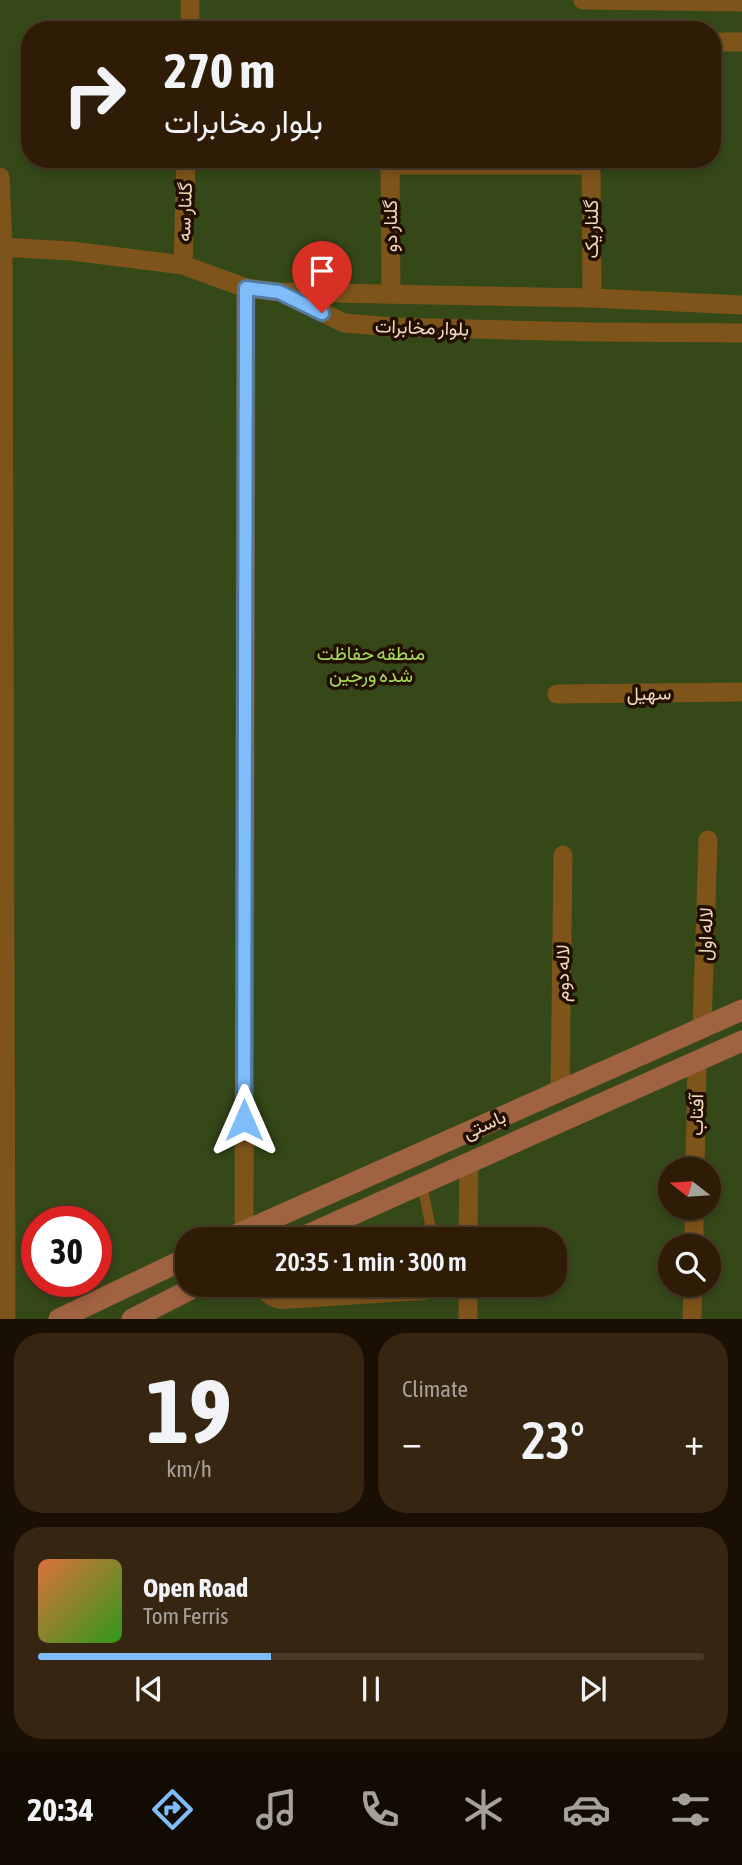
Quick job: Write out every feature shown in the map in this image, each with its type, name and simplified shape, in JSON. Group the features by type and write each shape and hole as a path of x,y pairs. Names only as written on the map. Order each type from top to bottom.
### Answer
{"street":[{"path":"190,0 190,21"},
{"path":"583,0 742,2"},
{"path":"721,42 742,42"},
{"name":"گلنار سه","path":"183,265 186,168"},
{"name":"گلنار دو","path":"390,168 391,294"},
{"name":"گلنار یک","path":"591,168 592,298"},
{"path":"0,177 3,1319"},
{"path":"1,247 72,251 183,265 246,288 279,292"},
{"path":"239,1227 246,288"},
{"name":"بلوار مخابرات","path":"279,292 592,298 742,305"},
{"name":"بلوار مخابرات","path":"279,292 344,323 539,331 742,333"},
{"name":"سهیل","path":"557,694 742,692"},
{"name":"لاله اول","path":"702,1028 708,840"},
{"name":"لاله دوم","path":"560,1091 563,855"},
{"name":"باستی","path":"259,1227 742,1010"},
{"name":"باستی","path":"325,1227 742,1041"},
{"name":"آفتاب","path":"695,1157 697,1062"},
{"path":"468,1227 469,1164"},
{"path":"59,1319 175,1264"},
{"path":"132,1319 175,1297"},
{"path":"468,1297 468,1319"},
{"path":"692,1319 693,1297"}],"lane":[{"path":"422,1184 431,1227"},
{"path":"264,1297 282,1304 392,1297"}],"green space":[{"name":"منطقه حفاظت شده ورجین","path":"0,0 742,0 742,1319 0,1319"}],"route":[{"path":"244,1120 246,288 279,292 322,313"}]}
